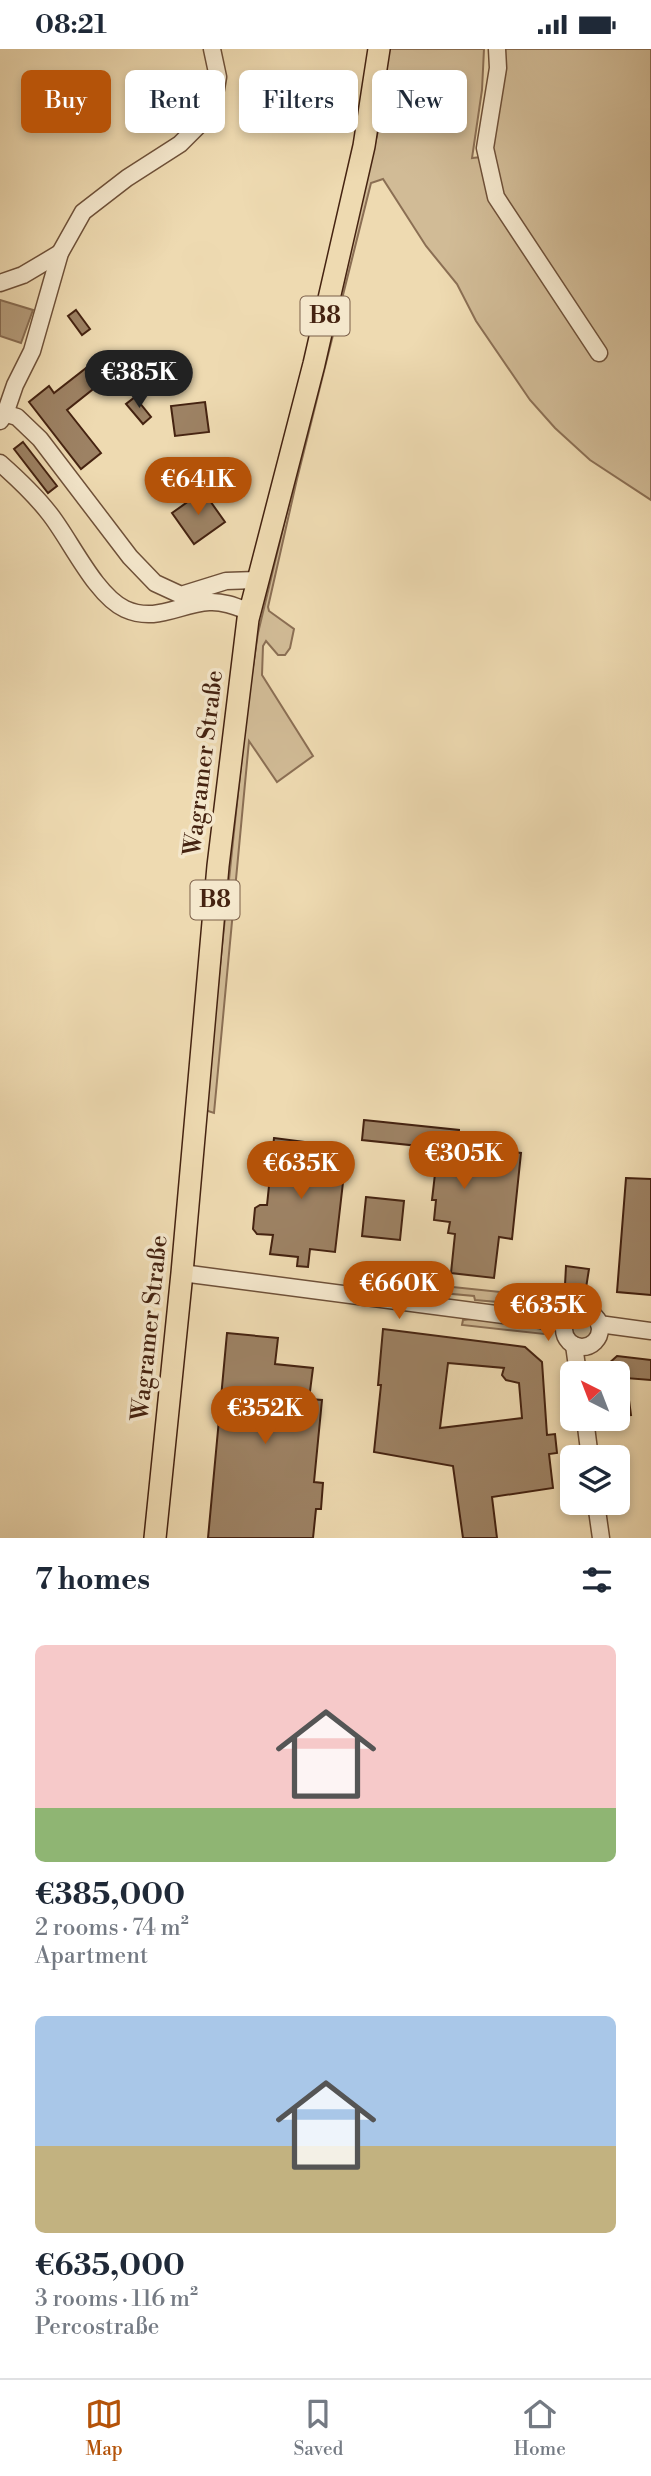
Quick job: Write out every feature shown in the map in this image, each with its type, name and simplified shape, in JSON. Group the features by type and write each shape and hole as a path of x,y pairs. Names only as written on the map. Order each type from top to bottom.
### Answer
{"main road":[{"name":"Wagramer Straße","path":"155,1538 182,1273 218,866 250,612 314,364 364,146 379,49"}],"street":[{"path":"212,49 218,77 214,100 202,122 180,144 127,178 83,212 60,253 32,351 2,416 17,417 40,439 130,557 155,583 181,595 226,581 260,580"},
{"path":"497,49 498,68 485,148 496,197 599,353"},
{"path":"0,283 23,275 60,253"},
{"path":"0,463 15,475 49,513 107,596 125,609 145,614 163,614 212,602 233,605 250,612"},
{"path":"172,591 179,610"},
{"path":"182,1273 564,1323"},
{"path":"582,1310 592,1313 599,1324 597,1338 592,1344 582,1347 574,1345 566,1338 564,1323 569,1315 582,1310"},
{"path":"599,1324 651,1331"},
{"path":"574,1345 576,1361"},
{"path":"598,1515 601,1538"}],"shaded area":[{"path":"388,49 484,49 482,90 472,158 481,157 498,190 489,146 499,49 651,49 651,500 590,460 555,428 530,400 476,321 457,284 426,246 383,179 371,183 268,607 269,611 294,629 290,648 285,655 278,655 266,641 263,646 262,675 313,756 277,782 249,741 214,1113 205,1110 247,707 258,633 378,133 467,133 467,70 385,70"},
{"path":"0,300 33,310 21,343 0,336"},
{"path":"443,1286 511,1293 510,1303 475,1300 474,1296 442,1293"},
{"path":"472,1317 534,1326 544,1330 544,1334 462,1325 463,1320"},
{"path":"578,1317 586,1317 593,1324 593,1332 586,1339 578,1339 571,1332 571,1324"}],"building":[{"path":"76,310 90,329 82,335 68,316"},
{"path":"99,358 112,374 67,410 101,453 81,469 29,402 49,386 54,393"},
{"path":"135,397 151,417 143,424 126,404"},
{"path":"205,402 209,432 175,436 171,406"},
{"path":"23,442 57,486 48,493 14,449"},
{"path":"203,491 225,522 194,544 172,513"},
{"path":"364,1120 459,1130 458,1146 521,1153 512,1239 499,1237 494,1278 451,1273 455,1234 448,1233 450,1222 434,1220 436,1200 432,1200 438,1148 362,1140"},
{"path":"274,1138 321,1144 319,1163 345,1165 335,1252 310,1249 308,1267 297,1266 298,1257 270,1254 273,1235 257,1234 253,1229 255,1208 267,1205"},
{"path":"626,1178 651,1179 651,1295 617,1292"},
{"path":"366,1197 404,1201 400,1240 362,1236"},
{"path":"566,1266 589,1269 586,1288 565,1285"},
{"path":"383,1329 525,1347 542,1362 547,1435 555,1434 557,1453 549,1454 553,1488 492,1497 497,1538 463,1538 453,1466 374,1452 381,1385 378,1385","holes":["448,1363 504,1368 502,1375 506,1380 519,1383 522,1418 440,1428"]},
{"path":"227,1333 278,1338 275,1364 313,1368 309,1399 322,1400 314,1482 323,1483 321,1509 316,1509 313,1538 208,1538"},
{"path":"617,1356 651,1360 651,1380 630,1378 630,1361 612,1361"}]}
